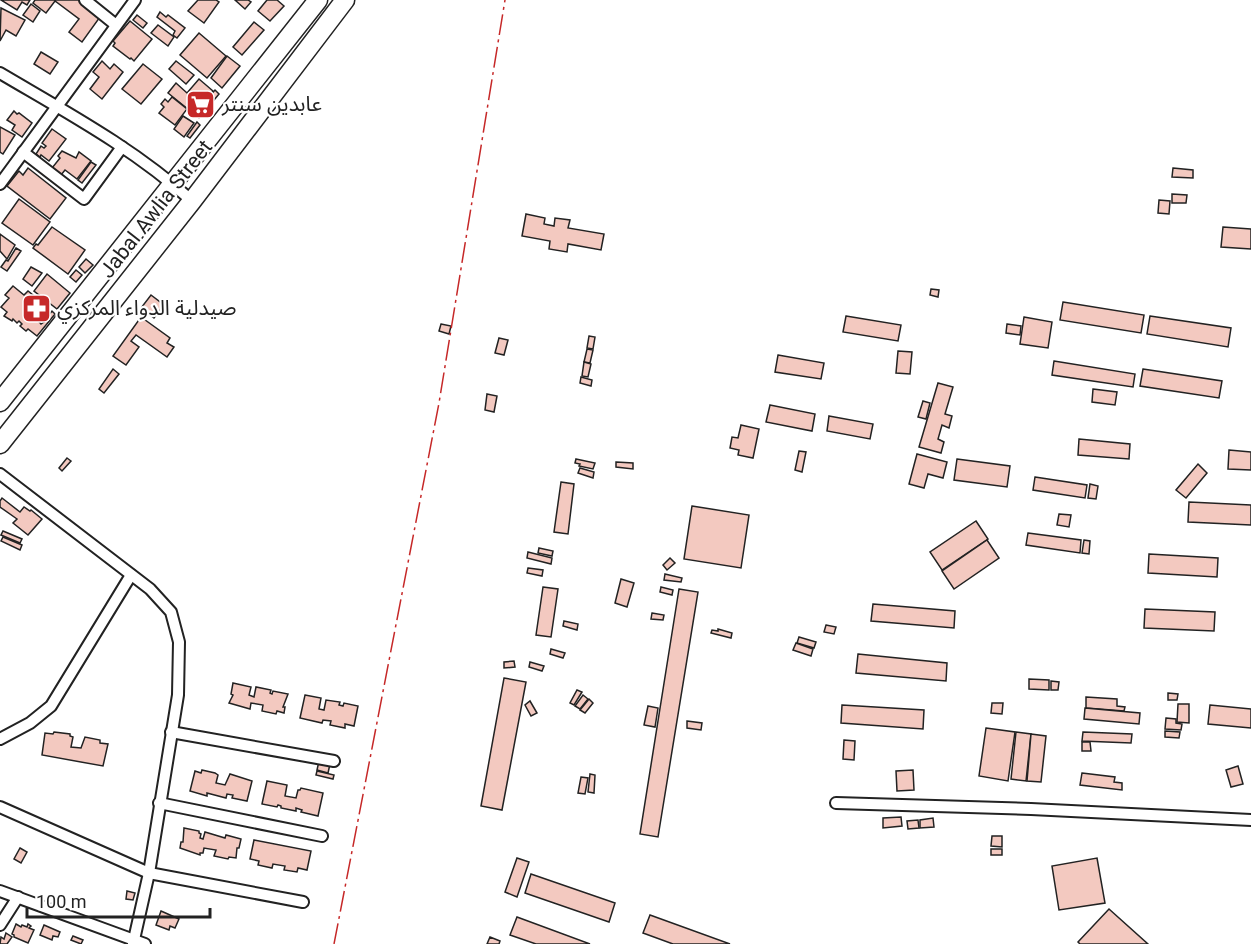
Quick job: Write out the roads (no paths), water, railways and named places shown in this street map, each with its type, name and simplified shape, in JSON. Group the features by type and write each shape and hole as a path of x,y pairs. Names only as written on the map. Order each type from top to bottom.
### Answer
{"main road":[{"name":"Jabal Awlia Street","path":"0,402 318,0"},
{"name":"Jabal Awlia Street","path":"0,444 192,201 345,0"}],"street":[{"path":"85,0 117,25"},
{"path":"0,184 135,0"},
{"path":"0,73 122,147 172,183 192,201"},
{"path":"23,152 84,199 122,147"},
{"path":"0,474 150,589 171,612 178,642 178,695 138,943 0,891"},
{"path":"0,739 30,723 51,706 131,575"},
{"path":"171,732 334,761"},
{"path":"159,803 322,836"},
{"path":"836,804 1031,809 1251,820"},
{"path":"0,807 149,873 303,902"},
{"path":"0,925 18,897"}],"place":[{"name":"عابدين سنتر","path":"201,104"},
{"name":"صيدلية الدواء المركزي","path":"36,308"}]}
